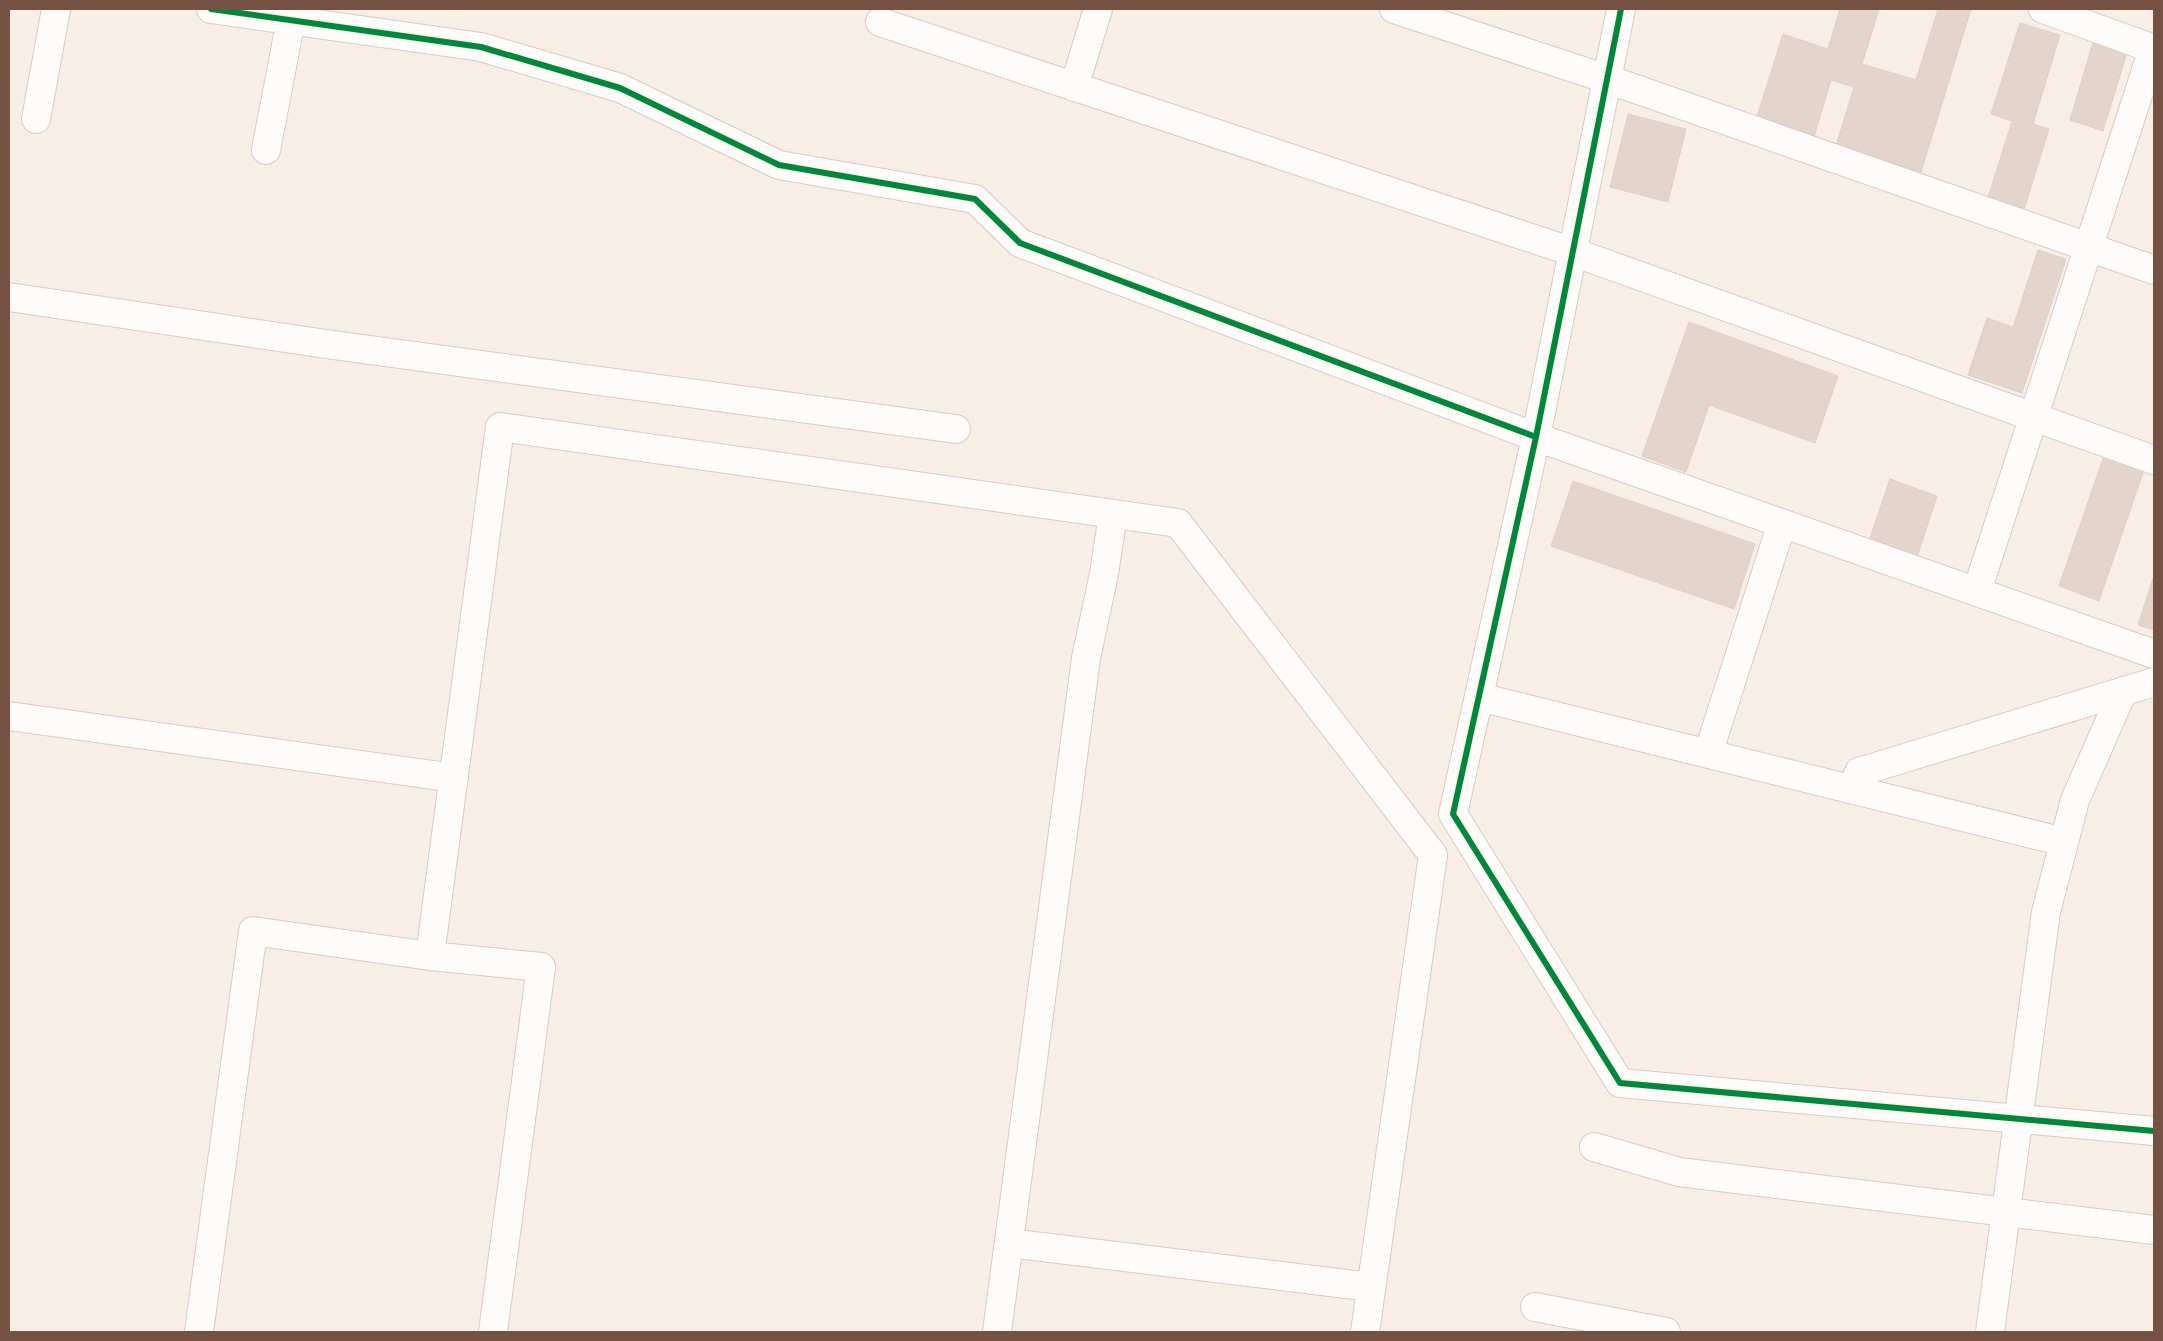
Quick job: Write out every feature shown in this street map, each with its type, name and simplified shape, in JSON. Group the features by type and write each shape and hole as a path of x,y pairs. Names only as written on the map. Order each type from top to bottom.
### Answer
{"street":[{"path":"36,119 56,9"},
{"path":"211,9 291,14 481,47 620,88 779,165 976,199 1020,243 1536,437 2154,654"},
{"path":"1074,86 1098,9"},
{"path":"1394,9 1607,79 2154,270"},
{"path":"1621,9 1536,437 1453,814 1620,1083 2154,1131"},
{"path":"1977,592 2153,49 2042,9"},
{"path":"266,150 291,14"},
{"path":"880,22 1573,252 2154,460"},
{"path":"9,297 352,348 956,429"},
{"path":"430,956 500,427 1178,523 1433,855 1365,1332"},
{"path":"997,1332 1086,658 1104,574 1113,514"},
{"path":"1708,754 1782,523"},
{"path":"1852,789 1859,772 2154,682"},
{"path":"1990,1332 2046,912 2075,800 2122,691"},
{"path":"1479,697 2064,842"},
{"path":"9,716 454,778"},
{"path":"198,1332 253,931 430,956 541,967 493,1332"},
{"path":"1594,1147 1679,1172 2154,1230"},
{"path":"1009,1243 1371,1287"},
{"path":"1535,1307 1666,1332"}],"building":[{"path":"1840,9 1879,9 1862,64 1916,80 1938,9 1971,9 1921,172 1836,146 1854,87 1831,80 1814,137 1756,120 1783,34 1828,49"},
{"path":"2020,23 2060,35 2033,124 2049,129 2023,213 1987,201 2012,121 1991,114"},
{"path":"2094,39 2128,49 2103,131 2070,120"},
{"path":"1628,114 1686,129 1668,202 1610,187"},
{"path":"2038,250 2066,259 2022,393 1968,375 1987,318 2013,327"},
{"path":"1689,322 1838,376 1815,443 1709,405 1686,472 1642,456"},
{"path":"2106,450 2146,464 2099,601 2059,586"},
{"path":"1890,479 1937,496 1917,557 1869,541"},
{"path":"1573,481 1755,544 1734,609 1551,546"},
{"path":"2154,575 2154,630 2138,625"}],"cycle path":[{"path":"211,9 481,47 620,88 779,165 975,199 1020,243 1536,437"},
{"path":"1621,9 1536,437 1453,814 1620,1083 2154,1131"}]}
